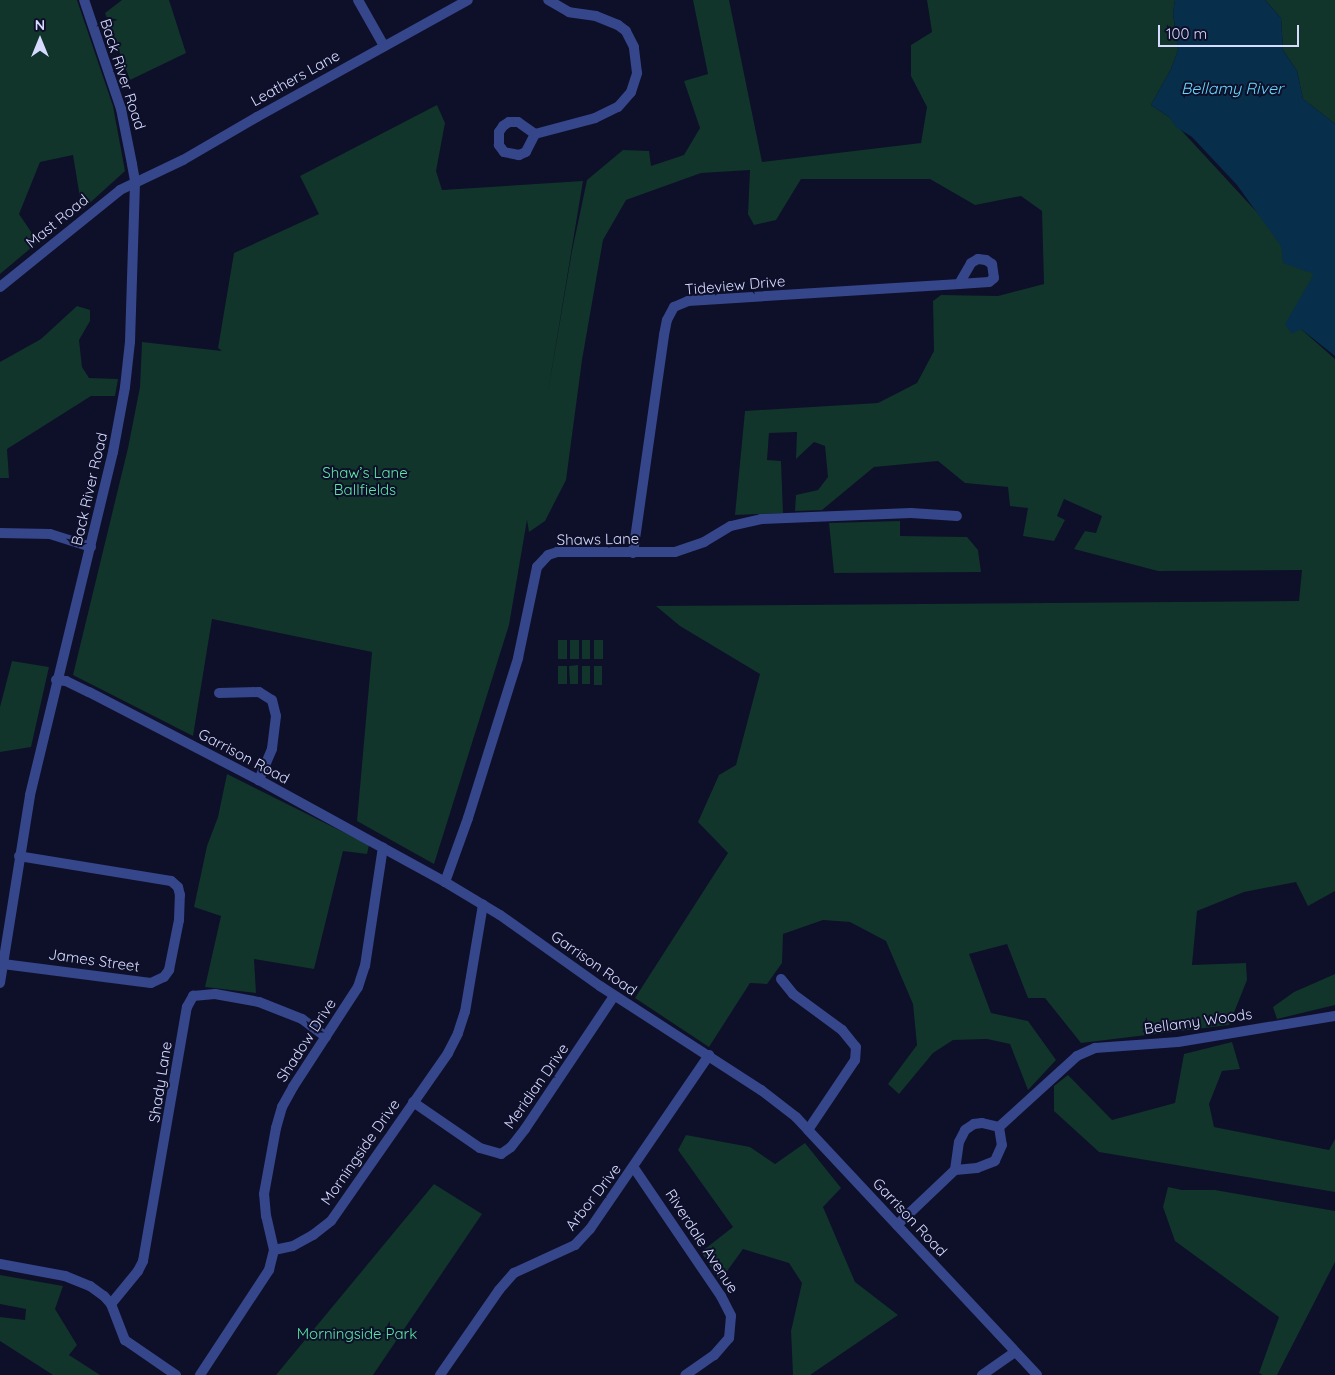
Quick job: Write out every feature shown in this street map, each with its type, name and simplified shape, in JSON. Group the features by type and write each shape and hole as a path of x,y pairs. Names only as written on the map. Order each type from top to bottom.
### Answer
{"street":[{"name":"Back River Road","path":"0,983 19,856 56,680 92,547 122,409 128,365 135,181 121,109 84,0"},
{"path":"358,0 384,46"},
{"name":"Leathers Lane","path":"135,181 182,160 468,0"},
{"path":"535,134 595,118 618,107 631,92 637,73 634,48 626,31 618,24 596,16 569,12 548,0"},
{"name":"Mast Road","path":"0,287 100,205 135,181"},
{"name":"Tideview Drive","path":"633,553 664,335 667,320 674,307 688,301 959,284"},
{"name":"Shaws Lane","path":"445,882 468,818 518,658 537,567 541,560 557,552 675,552 690,549 731,526 761,519 911,513 956,516"},
{"path":"0,533 50,534 92,547"},
{"name":"Garrison Road","path":"56,680 66,682 89,692 259,780 445,882 483,905 614,996 709,1055 778,1103 808,1130 1037,1375"},
{"path":"219,693 259,692 272,700 276,716 272,748 259,780"},
{"name":"Shadow Drive","path":"274,1250 266,1216 264,1194 276,1128 282,1106 358,987 365,966 383,847"},
{"name":"James Street","path":"3,964 150,983 164,977 169,970 179,920 180,895 178,887 171,881 19,856"},
{"name":"Morningside Drive","path":"274,1250 293,1246 313,1235 331,1221 448,1053 458,1033 470,991 483,905"},
{"path":"782,980 793,994 842,1030 856,1047 855,1060 808,1130"},
{"name":"Shady Lane","path":"111,1304 138,1271 143,1261 188,1007 193,996 215,994 259,1002 302,1019 326,1036"},
{"name":"Meridian Drive","path":"413,1102 480,1148 501,1154 511,1147 526,1129 614,996"},
{"name":"Bellamy Woods","path":"999,1127 1068,1063 1084,1051 1095,1048 1178,1042 1335,1016"},
{"name":"Arbor Drive","path":"440,1375 499,1290 514,1273 575,1245 590,1229 634,1168 709,1055"},
{"path":"897,1226 955,1170 960,1142 965,1130 974,1124 982,1123 999,1127 1002,1145 1000,1155 995,1161 976,1168 955,1170"},
{"name":"Riverdale Avenue","path":"634,1168 721,1296 731,1316 728,1338 714,1355 685,1375"},
{"path":"200,1375 259,1289 270,1270 274,1250"},
{"path":"0,1264 57,1274 83,1282 104,1296 111,1304 125,1340 176,1375"},
{"path":"982,1375 1015,1352"}],"green space":[{"path":"0,0 77,0 113,106 125,171 82,210 73,155 40,162 19,214 38,242 0,274"},
{"path":"122,0 169,0 186,53 130,80 105,13"},
{"name":"Shaw’s Lane Ballfields","path":"693,0 729,0 762,162 921,143 927,107 911,76 911,45 932,32 927,0 1175,0 1173,13 1178,50 1171,69 1151,105 1169,117 1314,274 1301,329 1335,359 1335,891 1308,906 1296,882 1244,892 1197,911 1192,965 1246,963 1247,980 1229,1025 1081,1043 1045,998 1028,998 1007,944 969,954 991,1013 1028,1021 1056,1060 1028,1090 1010,1044 987,1039 953,1040 933,1053 899,1094 888,1084 917,1045 913,1004 886,941 850,922 823,920 783,934 782,963 767,984 750,983 709,1047 635,998 728,853 698,822 719,775 736,765 760,674 680,626 656,606 1299,601 1302,570 1158,571 1074,549 1085,531 1096,533 1102,516 1064,499 1057,516 1065,520 1054,541 1023,536 1028,508 1010,506 1008,487 965,483 938,461 874,467 822,510 795,511 796,495 818,490 828,477 825,446 814,442 796,459 797,432 769,433 767,460 781,461 783,513 735,515 745,411 878,403 917,383 934,351 933,301 941,295 998,296 1044,284 1042,211 1021,196 975,205 930,179 801,179 776,220 754,225 748,214 750,170 701,173 626,200 603,240 582,360 566,480 545,521 529,532 527,520 509,625 434,864 357,821 372,652 212,619 193,736 73,675 128,448 140,387 142,342 222,351 218,348 234,253 319,214 300,176 437,105 445,123 436,171 442,190 583,181 547,398 572,251 587,180 623,150 649,151 651,166 684,155 700,128 684,81 708,74"},
{"path":"1265,0 1335,0 1335,124 1303,99 1297,71 1283,50 1281,18"},
{"path":"77,306 90,310 90,321 79,340 82,367 89,378 118,379 115,396 91,396 7,449 9,478 0,478 0,362 41,339"},
{"path":"900,521 900,536 967,537 978,550 981,572 834,573 829,523"},
{"path":"558,640 567,640 567,659 558,659"},
{"path":"570,640 579,640 579,659 570,659"},
{"path":"582,640 590,640 590,659 582,659"},
{"path":"594,640 603,640 603,659 594,659"},
{"path":"12,661 49,667 31,747 0,752 0,707"},
{"path":"578,665 578,684 570,684 569,666"},
{"path":"558,666 567,666 567,684 558,684"},
{"path":"582,666 590,666 590,684 582,684"},
{"path":"594,666 602,666 602,685 594,685"},
{"path":"227,774 369,845 367,854 343,851 314,969 254,959 256,993 205,987 221,916 194,907 207,846 218,817"},
{"path":"1335,974 1335,1005 1277,1019 1273,1007 1294,992"},
{"path":"1232,1042 1240,1069 1222,1071 1209,1104 1214,1127 1329,1150 1335,1139 1335,1192 1099,1152 1054,1111 1054,1086 1068,1075 1112,1120 1175,1103 1184,1054"},
{"path":"686,1135 750,1147 775,1164 805,1143 841,1188 823,1207 855,1282 898,1315 810,1375 793,1375 791,1331 802,1283 789,1263 743,1249 720,1281 701,1252 733,1227 678,1150"},
{"name":"Morningside Park","path":"434,1184 482,1214 373,1375 276,1375"},
{"path":"1168,1187 1182,1190 1215,1190 1335,1211 1335,1262 1277,1375 1263,1375 1259,1373 1279,1317 1175,1241 1163,1207"},
{"path":"0,1275 63,1286 55,1309 77,1345 69,1355 100,1375 53,1375 0,1341 0,1317 25,1320 26,1309 0,1304"}],"water":[{"name":"Bellamy River","path":"1175,0 1265,0 1281,18 1283,50 1297,71 1303,99 1335,124 1335,356 1301,329 1292,334 1285,324 1314,274 1283,263 1281,246 1237,185 1192,137 1176,127 1169,117 1151,105 1171,69 1178,50 1173,13"}]}
